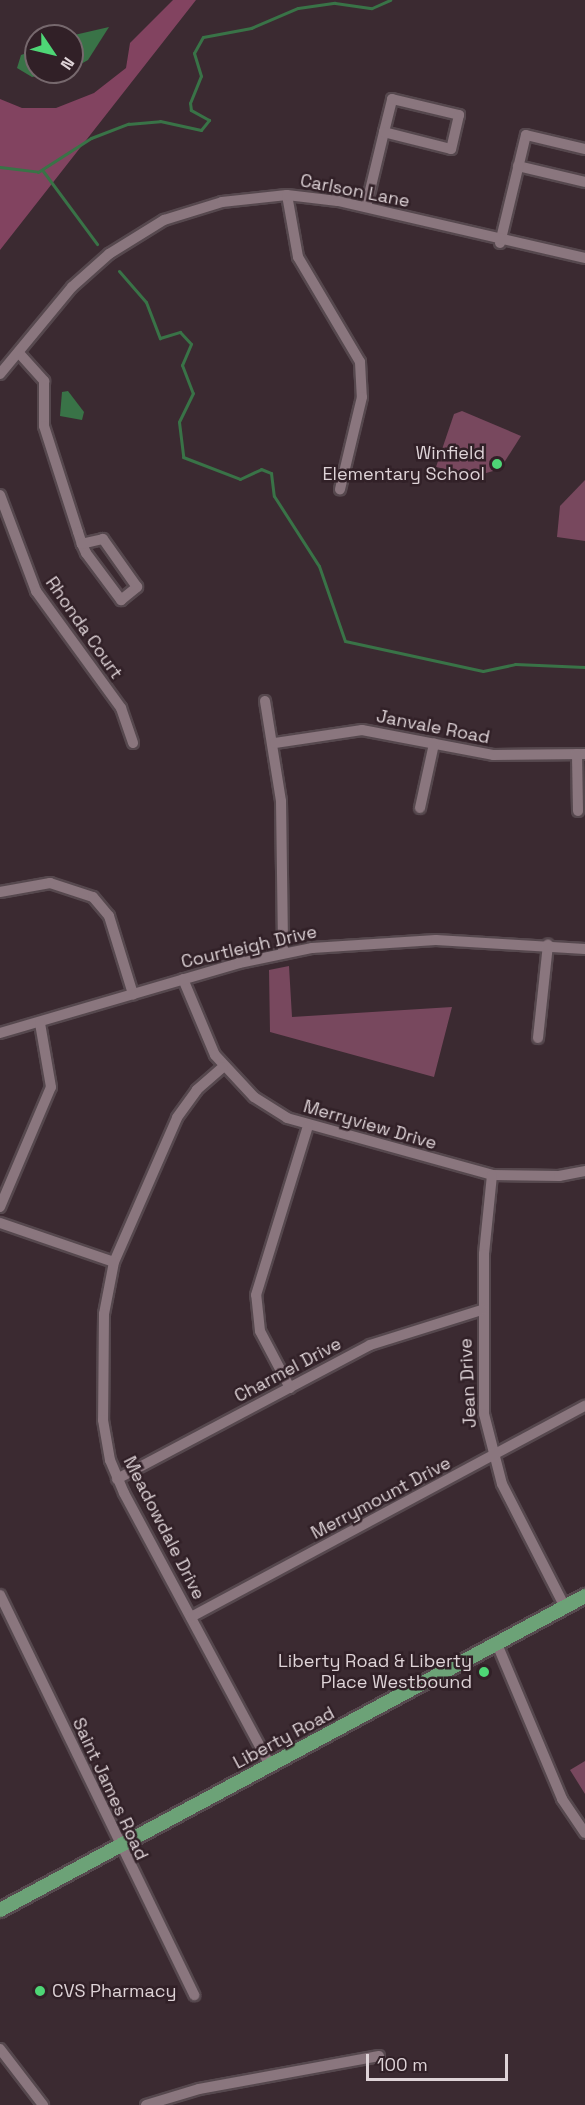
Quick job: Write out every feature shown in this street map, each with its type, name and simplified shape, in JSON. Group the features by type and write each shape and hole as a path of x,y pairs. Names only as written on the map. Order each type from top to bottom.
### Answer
{"main road":[{"name":"Liberty Road","path":"0,1911 585,1596"}],"street":[{"path":"366,207 384,132 392,99 459,115 451,149 384,132"},
{"path":"500,243 525,135 585,149"},
{"path":"518,166 585,182"},
{"path":"287,195 298,257 360,362 362,397 340,489"},
{"name":"Carlson Lane","path":"0,374 72,287 136,236 192,210 287,195 366,207 500,243 585,258"},
{"path":"19,353 44,381 44,426 82,544 121,600 137,586 103,538 82,544"},
{"name":"Rhonda Court","path":"0,495 36,591 121,708 134,743"},
{"path":"265,701 275,743 283,953"},
{"name":"Janvale Road","path":"275,743 362,730 493,755 581,754"},
{"path":"420,808 434,744"},
{"path":"578,811 581,754"},
{"path":"0,891 50,883 93,897 109,915 133,994"},
{"name":"Courtleigh Drive","path":"0,1033 183,979 283,953 376,941 548,945 585,949"},
{"path":"538,1038 548,945"},
{"name":"Merryview Drive","path":"183,979 207,1042 224,1067 272,1110 308,1126 492,1175 585,1171"},
{"path":"0,1206 51,1087 40,1023"},
{"name":"Meadowdale Drive","path":"224,1067 197,1089 177,1118 114,1262 104,1314 103,1420 117,1479 270,1765"},
{"path":"290,1388 260,1331 256,1295 308,1126"},
{"name":"Jean Drive","path":"492,1175 482,1310 482,1395 492,1457 565,1607"},
{"path":"0,1223 114,1262"},
{"name":"Charmel Drive","path":"117,1479 389,1337 482,1310"},
{"name":"Merrymount Drive","path":"191,1617 585,1406"},
{"name":"Saint James Road","path":"0,1595 118,1847 194,1995"},
{"path":"497,1644 562,1799 585,1833"},
{"path":"0,2049 43,2105"},
{"path":"146,2105 199,2089 379,2056"}],"shaded area":[{"path":"173,0 196,0 0,250 0,99 22,108 56,108 94,93 126,68 130,43"},
{"path":"109,27 88,60 84,62 84,33"},
{"path":"24,54 24,72 17,68 21,55"},
{"path":"68,391 84,412 82,420 60,416 62,392"},
{"path":"462,411 521,436 500,469 476,476 436,467 454,414"},
{"path":"585,480 585,541 557,537 560,506"},
{"path":"289,966 292,1017 452,1007 434,1077 270,1032 269,970"},
{"path":"585,1761 585,1794 570,1770"}],"waterway":[{"path":"0,167 38,172 91,138 128,124 160,121 201,130 209,120 191,110 190,103 201,76 194,53 203,37 251,28 298,8 335,3 372,8 390,0"},
{"path":"43,171 97,244"},
{"path":"119,271 146,302 160,338 180,332 191,344 182,365 193,393 179,422 183,457 240,479 261,469 271,473 274,496 319,566 345,641 483,671 515,664 585,667"}],"place":[{"name":"Winfield Elementary School","path":"497,464"},
{"name":"Liberty Road & Liberty Place Westbound","path":"484,1672"},
{"name":"CVS Pharmacy","path":"40,1991"}]}
